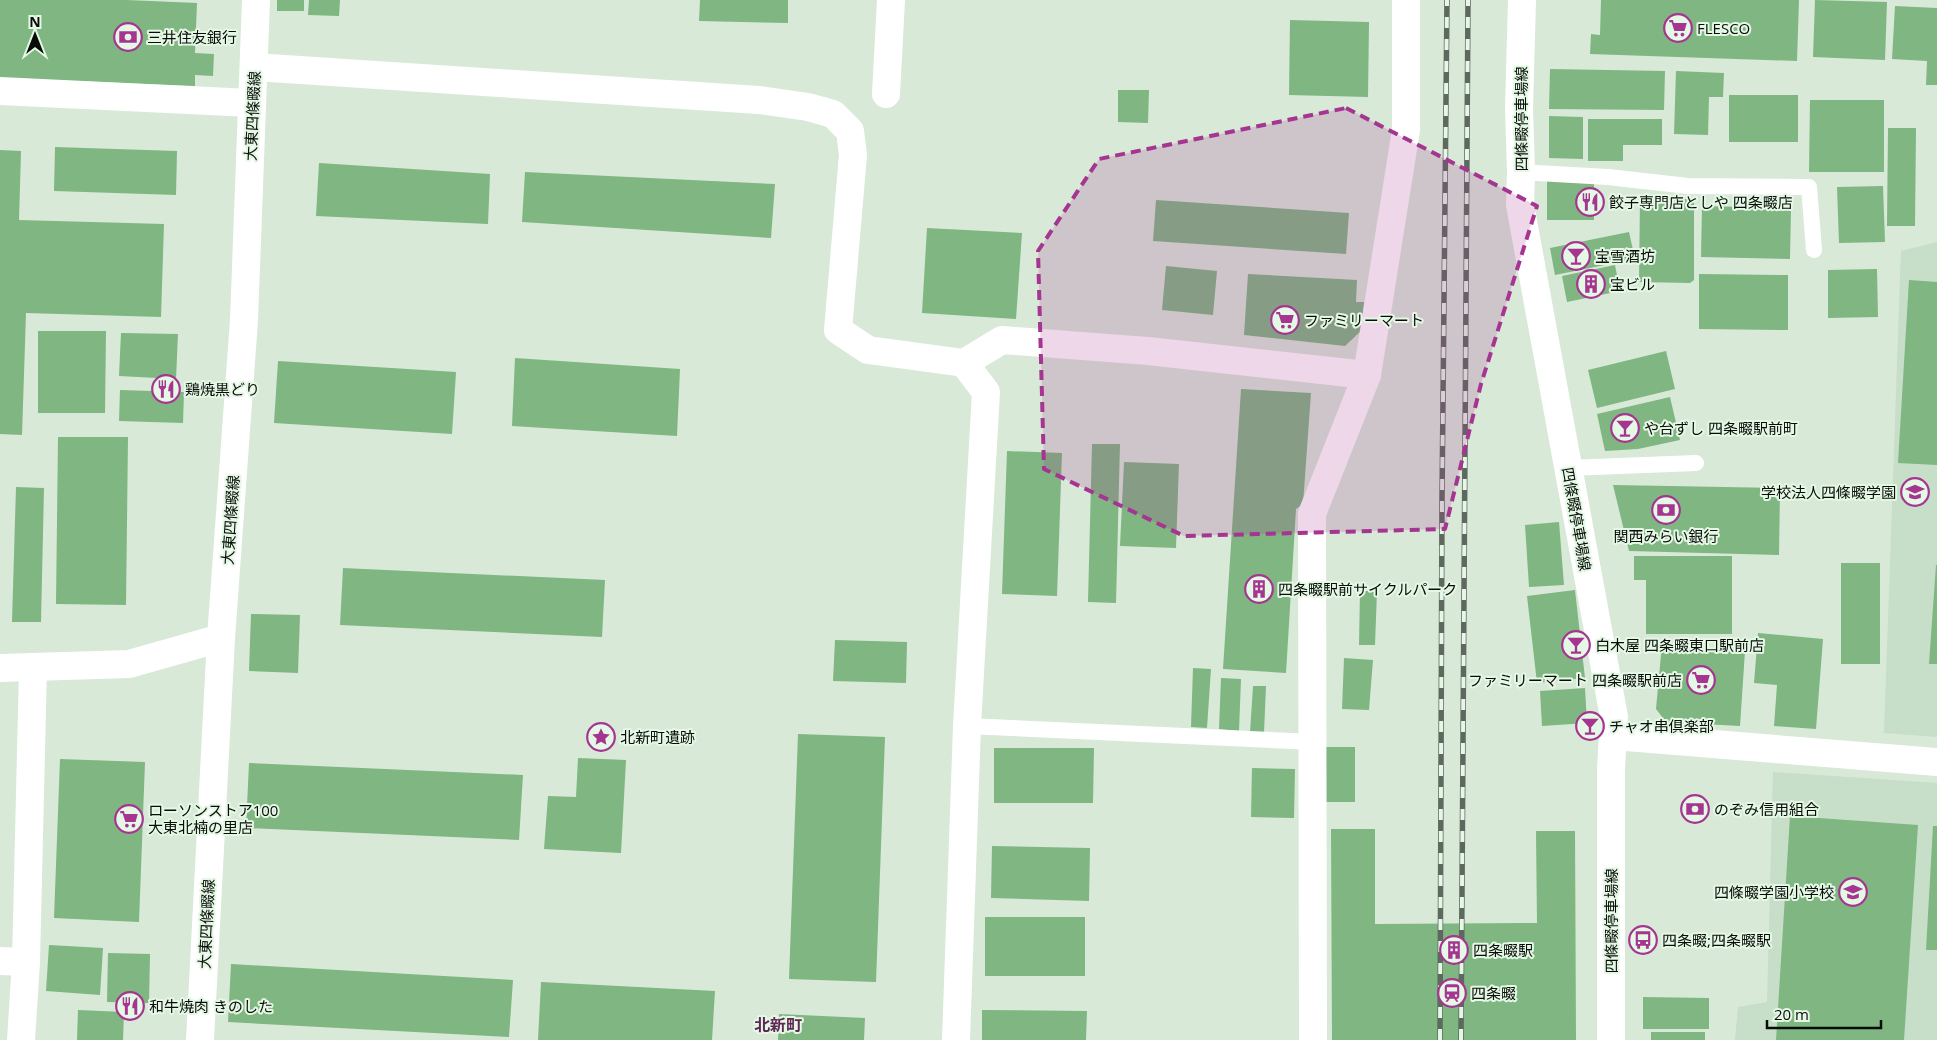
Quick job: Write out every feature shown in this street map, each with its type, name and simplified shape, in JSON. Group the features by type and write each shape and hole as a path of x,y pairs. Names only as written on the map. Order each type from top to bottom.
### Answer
{"street":[{"name":"大東四條畷線","path":"200,1040 222,638 244,320 256,0"},
{"path":"886,94 891,0"},
{"path":"1313,1040 1312,514 1367,375 1406,130 1406,0"},
{"name":"四條畷停車場線","path":"1522,0 1519,108 1520,205 1614,717 1611,768 1612,1040"},
{"path":"254,67 759,100 808,107 833,114 850,131 853,155 838,330 868,350 964,363 1002,340 1148,352 1367,375"},
{"path":"0,91 251,103"},
{"path":"956,1040 967,726 986,392 964,363"},
{"path":"0,668 129,664 222,638"},
{"path":"21,1040 13,962 33,667"},
{"path":"1614,736 1937,762"}],"lane":[{"path":"1521,172 1608,177 1688,186 1809,187 1814,250"},
{"path":"1568,468 1696,463"},
{"path":"967,726 1313,742"}],"highlighted area":[{"path":"1346,108 1537,206 1481,384 1445,529 1184,536 1044,469 1038,251 1099,159"}],"shaded area":[{"name":"学校法人四條畷学園","path":"1937,242 1937,737 1884,733 1901,251"},
{"name":"四條畷学園小学校","path":"1773,772 1937,783 1937,1040 1735,1040 1738,1007 1767,1002"}],"building":[{"path":"0,0 127,0 197,3 195,53 214,54 213,76 195,75 195,86 0,78"},
{"path":"277,0 304,0 304,11 277,11"},
{"path":"309,0 340,0 339,16 308,15"},
{"path":"700,0 788,0 788,23 699,21"},
{"path":"1601,0 1799,0 1797,61 1590,54 1591,34 1600,35"},
{"path":"1815,0 1887,2 1885,60 1813,57"},
{"path":"1895,6 1937,8 1937,85 1926,85 1927,61 1892,59"},
{"path":"1290,20 1369,22 1368,97 1289,95"},
{"path":"1550,69 1665,71 1664,110 1549,109"},
{"path":"1676,71 1724,73 1723,97 1709,97 1708,135 1674,134"},
{"path":"1118,90 1149,90 1148,123 1118,122"},
{"path":"1729,95 1798,95 1798,142 1729,142"},
{"path":"1810,100 1884,100 1884,172 1809,172"},
{"path":"1549,116 1583,117 1583,159 1549,158"},
{"path":"1588,119 1662,119 1662,145 1623,145 1623,161 1588,161"},
{"path":"1888,128 1916,128 1915,226 1887,226"},
{"path":"55,147 177,151 176,195 54,191"},
{"path":"0,150 21,151 19,220 164,224 161,317 26,313 22,435 0,434"},
{"path":"319,163 490,174 488,224 316,216"},
{"path":"525,172 775,184 771,238 522,222"},
{"path":"1547,181 1594,181 1594,220 1547,220"},
{"path":"1883,186 1885,242 1839,243 1837,187"},
{"path":"1640,199 1694,199 1694,280 1690,283 1639,282"},
{"path":"1156,200 1349,213 1346,254 1153,241"},
{"path":"1702,206 1791,208 1790,259 1701,257"},
{"path":"927,228 1022,233 1016,319 922,313"},
{"path":"1629,232 1635,259 1555,275 1550,248"},
{"name":"宝ビル","path":"1615,265 1620,291 1567,302 1562,276"},
{"path":"1166,266 1217,271 1213,315 1162,310"},
{"path":"1877,269 1878,317 1828,318 1828,270"},
{"path":"1248,274 1357,280 1356,302 1364,302 1362,330 1345,346 1244,335"},
{"path":"1699,274 1788,275 1788,330 1699,329"},
{"path":"1909,280 1937,282 1937,465 1898,463"},
{"path":"38,331 106,331 105,413 38,413"},
{"path":"121,333 178,334 176,379 119,376"},
{"path":"1666,351 1675,389 1597,408 1588,370"},
{"path":"515,358 680,369 677,436 512,426"},
{"path":"278,361 456,372 452,434 274,423"},
{"name":"四条畷駅前サイクルパーク","path":"1241,389 1311,393 1303,504 1296,509 1286,673 1223,669"},
{"path":"120,390 184,392 183,423 119,421"},
{"path":"1670,397 1680,440 1638,449 1605,451 1597,414"},
{"path":"58,437 128,437 126,605 56,604"},
{"path":"1092,444 1120,444 1116,603 1088,602"},
{"path":"1007,451 1062,453 1057,596 1002,594"},
{"path":"1124,462 1179,464 1176,548 1120,546"},
{"path":"1613,485 1780,488 1779,555 1629,551"},
{"path":"16,487 44,488 41,622 12,622"},
{"path":"1559,522 1564,585 1529,587 1525,525"},
{"path":"1634,556 1732,556 1732,634 1646,634 1646,580 1634,580"},
{"path":"1841,563 1880,563 1880,664 1841,664"},
{"path":"1936,565 1937,664 1929,664"},
{"path":"343,568 605,580 602,637 340,625"},
{"path":"1575,590 1585,678 1537,683 1527,596"},
{"path":"1360,591 1377,591 1375,645 1359,645"},
{"path":"251,614 300,615 298,673 249,671"},
{"path":"1758,633 1823,639 1816,729 1774,726 1777,685 1754,683"},
{"path":"835,640 907,642 906,683 833,681"},
{"name":"ファミリーマート 四条畷駅前店","path":"1662,644 1745,651 1740,726 1666,722 1656,709"},
{"path":"1344,658 1373,660 1369,710 1342,709"},
{"path":"1193,668 1211,669 1207,728 1191,727"},
{"path":"1221,678 1241,679 1239,731 1219,729"},
{"path":"1253,686 1266,686 1264,733 1250,733"},
{"path":"1585,688 1587,723 1542,726 1540,691"},
{"path":"798,734 885,737 876,982 789,979"},
{"path":"1326,747 1355,747 1355,802 1326,802"},
{"path":"994,748 1094,748 1093,803 994,803"},
{"path":"578,758 626,760 621,853 544,849 548,796 576,797"},
{"path":"60,759 145,762 139,922 54,918"},
{"path":"249,763 523,775 519,840 246,828"},
{"path":"1252,768 1295,769 1294,818 1251,817"},
{"name":"四條畷学園小学校","path":"1790,816 1918,825 1904,1040 1776,1040"},
{"path":"1933,826 1937,826 1937,950 1926,950"},
{"name":"四条畷駅","path":"1331,829 1375,829 1375,924 1537,923 1536,831 1575,831 1576,1040 1332,1040"},
{"path":"992,846 1090,848 1089,901 991,898"},
{"path":"985,917 1085,917 1085,976 985,976"},
{"path":"49,945 103,948 100,995 46,991"},
{"path":"108,953 150,954 149,1003 107,1002"},
{"path":"231,964 513,980 509,1037 228,1022"},
{"path":"541,982 715,991 712,1040 538,1040"},
{"path":"1643,997 1709,998 1709,1029 1643,1029"},
{"path":"78,1010 124,1012 123,1040 77,1040"},
{"path":"982,1010 1087,1011 1086,1040 982,1040"},
{"path":"779,1014 865,1018 864,1040 778,1040"},
{"path":"1651,1032 1705,1032 1705,1040 1651,1040"}],"railway":[{"path":"1440,1040 1442,499 1447,0"},
{"path":"1461,1040 1468,0"}],"place":[{"name":"FLESCO","path":"1678,28"},
{"name":"三井住友銀行","path":"128,37"},
{"name":"餃子専門店としや 四条畷店","path":"1590,202"},
{"name":"宝雪酒坊","path":"1576,256"},
{"name":"宝ビル","path":"1591,284"},
{"name":"ファミリーマート","path":"1285,320"},
{"name":"鶏焼黒どり","path":"166,389"},
{"name":"や台ずし 四条畷駅前町","path":"1625,428"},
{"name":"学校法人四條畷学園","path":"1915,492"},
{"name":"関西みらい銀行","path":"1666,510"},
{"name":"四条畷駅前サイクルパーク","path":"1259,589"},
{"name":"白木屋 四条畷東口駅前店","path":"1576,645"},
{"name":"ファミリーマート 四条畷駅前店","path":"1701,680"},
{"name":"チャオ串倶楽部","path":"1590,726"},
{"name":"北新町遺跡","path":"601,737"},
{"name":"のぞみ信用組合","path":"1695,809"},
{"name":"ローソンストア100 大東北楠の里店","path":"129,819"},
{"name":"四條畷学園小学校","path":"1853,892"},
{"name":"四条畷;四条畷駅","path":"1643,940"},
{"name":"四条畷駅","path":"1454,950"},
{"name":"四条畷","path":"1452,993"},
{"name":"和牛焼肉 きのした","path":"130,1006"}],"district":[{"name":"北新町","path":"778,1025"}]}
